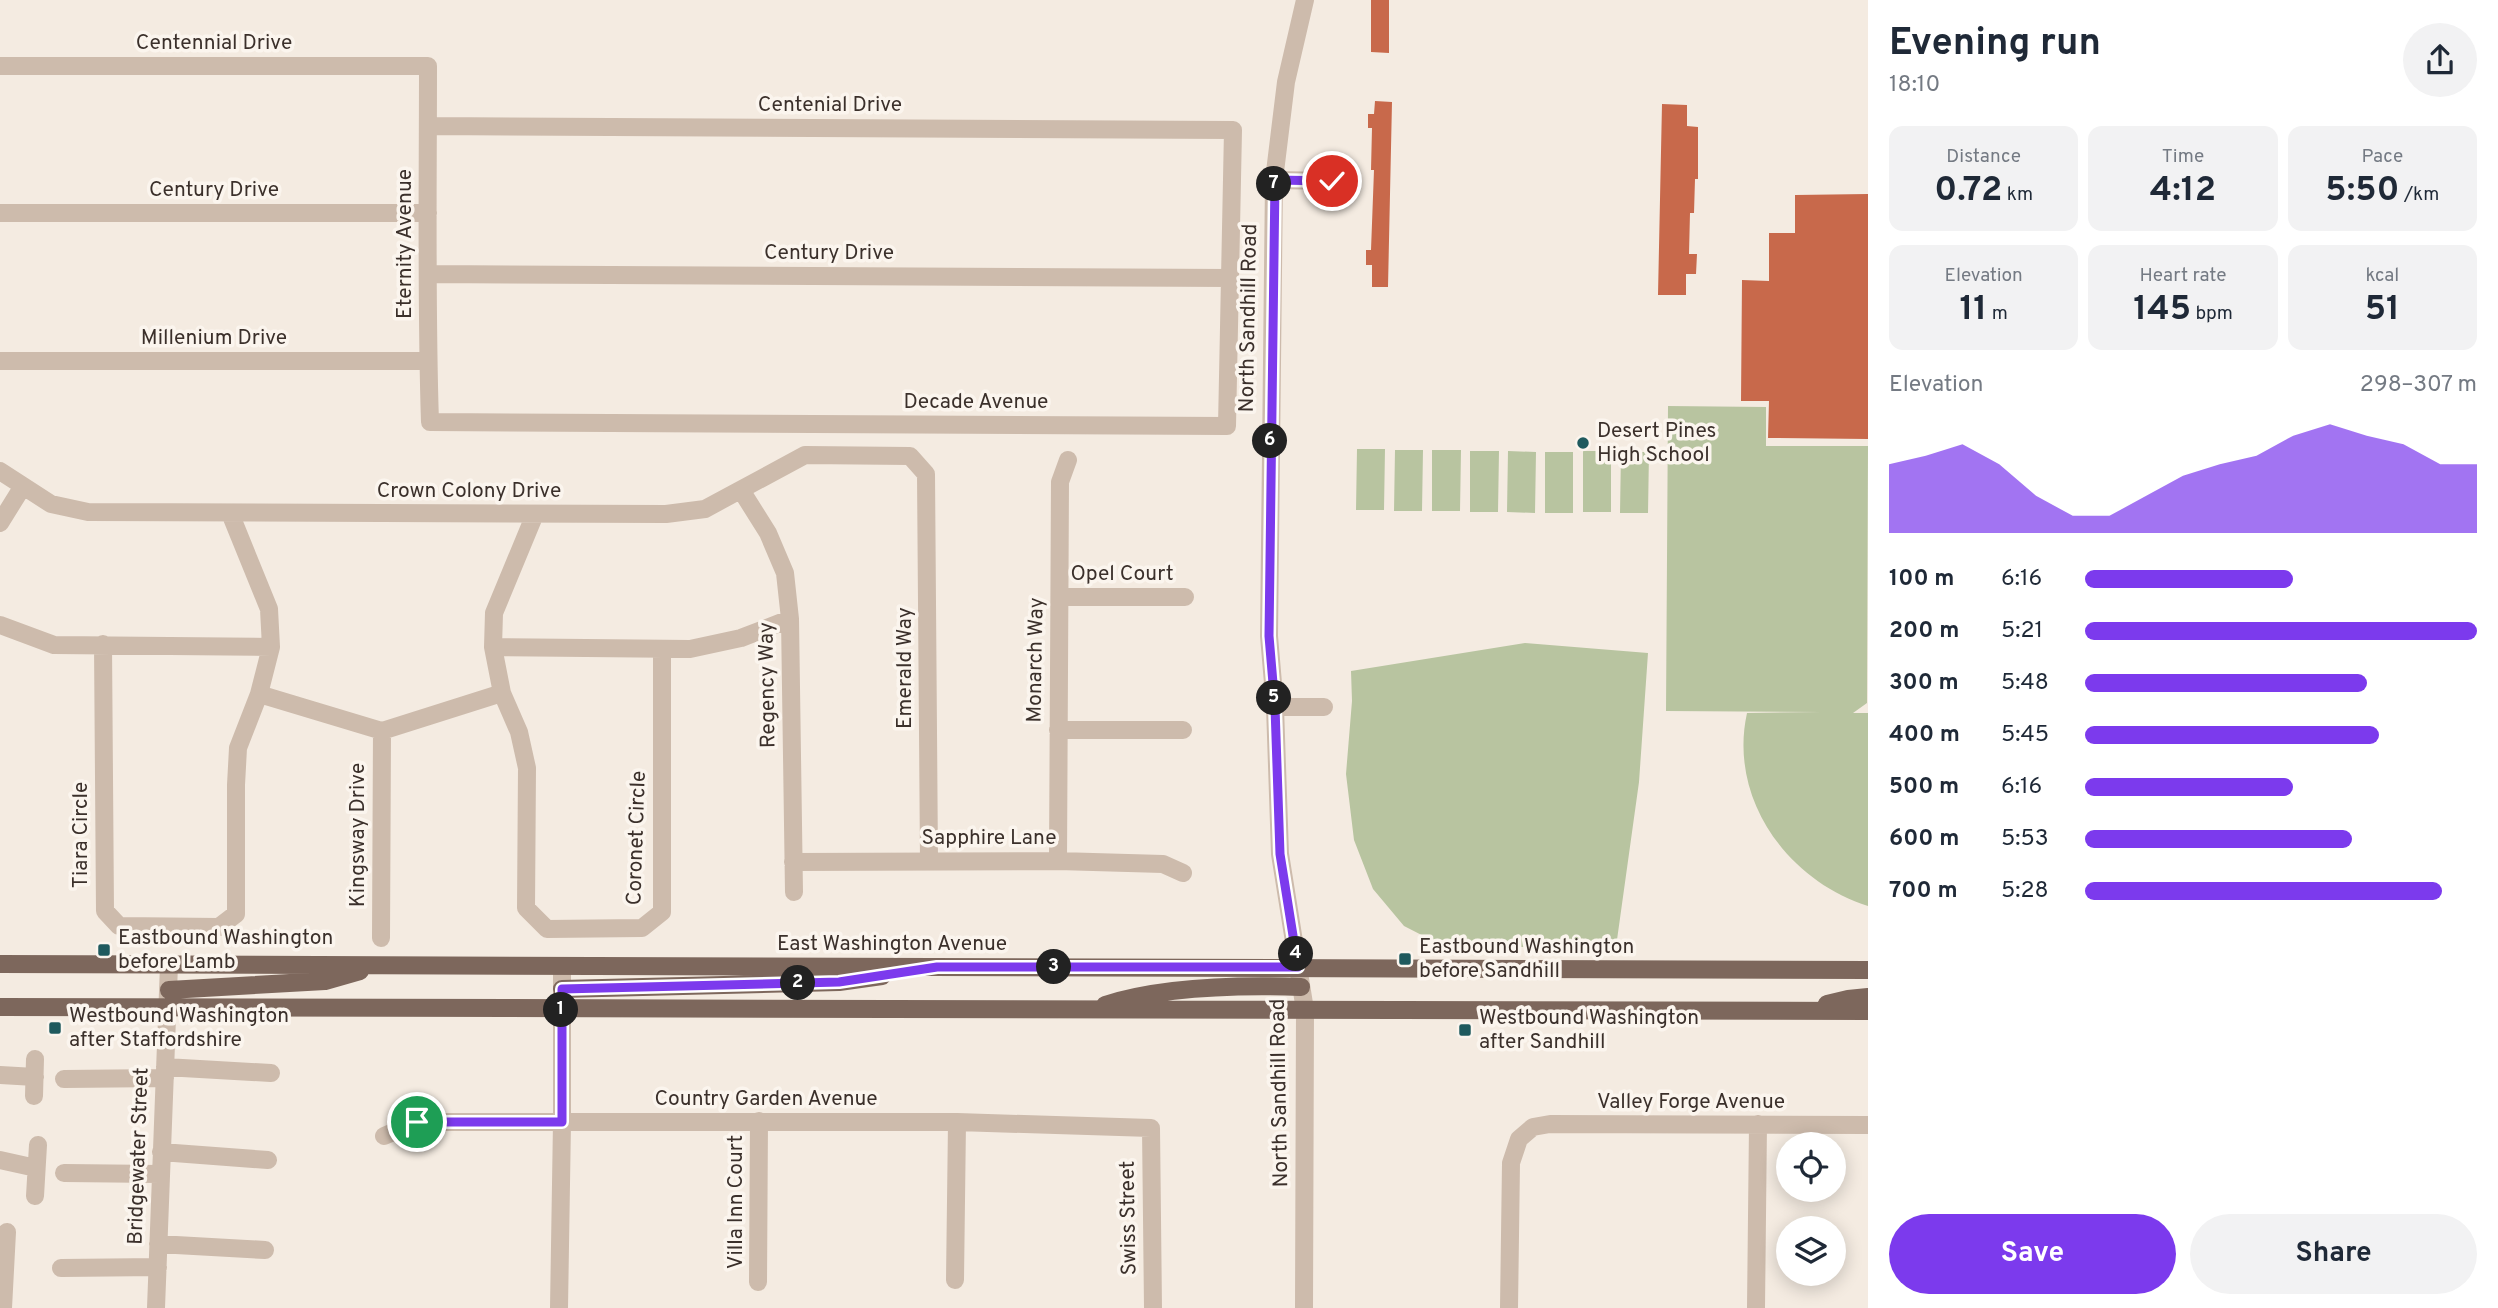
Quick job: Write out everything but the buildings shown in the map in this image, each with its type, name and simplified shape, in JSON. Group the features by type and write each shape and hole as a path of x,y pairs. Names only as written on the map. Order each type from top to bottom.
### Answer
{"main road":[{"name":"East Washington Avenue","path":"0,964 1868,970"},
{"path":"168,999 202,989 325,981 381,965"},
{"path":"562,989 839,982 937,967"},
{"path":"1088,1010 1133,996 1259,985 1301,987"},
{"path":"1799,1011 1868,997"},
{"path":"0,1007 168,999 561,1009 1868,1011"}],"street":[{"name":"North Sandhill Road","path":"1304,1308 1305,1010 1280,854 1275,707 1269,636 1275,180 1286,82 1305,0"},
{"name":"Centennial Drive","path":"0,66 428,66"},
{"name":"Eternity Avenue","path":"428,66 430,422"},
{"name":"Centenial Drive","path":"428,126 1233,130"},
{"name":"Decade Avenue","path":"430,422 1227,426 1233,130"},
{"path":"1275,180 1332,181"},
{"name":"Century Drive","path":"0,213 428,214"},
{"name":"Century Drive","path":"428,274 1230,278"},
{"name":"Millenium Drive","path":"0,361 428,361"},
{"name":"Crown Colony Drive","path":"0,471 51,503 88,512 230,513 666,514 705,509 805,455 910,456 926,474"},
{"name":"Monarch Way","path":"1058,861 1060,482 1068,460"},
{"name":"Emerald Way","path":"926,474 929,861"},
{"path":"0,523 23,486"},
{"name":"Regency Way","path":"741,490 768,533 785,573 790,619 794,892"},
{"path":"230,513 269,609 271,647 259,694 382,731 502,693 493,647 494,612 535,513"},
{"name":"Opel Court","path":"1060,597 1185,597"},
{"path":"493,647 691,649 741,638 790,619"},
{"path":"0,625 54,645 271,647"},
{"name":"Tiara Circle","path":"103,644 105,911 119,926 219,927 236,914 236,785 239,748 259,694"},
{"name":"Coronet Circle","path":"502,693 519,733 527,768 526,908 547,929 642,928 662,912 662,649"},
{"path":"1275,707 1324,707"},
{"path":"1058,730 1184,730"},
{"name":"Kingsway Drive","path":"381,938 382,731"},
{"name":"Sapphire Lane","path":"793,862 1058,861 1163,864 1184,873"},
{"name":"Bridgewater Street","path":"156,1308 169,965"},
{"path":"559,1308 562,966"},
{"path":"0,1075 35,1068 34,1096"},
{"path":"64,1079 165,1073 271,1073"},
{"name":"Villa Inn Court","path":"758,1282 759,1121"},
{"name":"Country Garden Avenue","path":"384,1136 417,1122 957,1122 1151,1128"},
{"path":"955,1280 957,1122"},
{"name":"Valley Forge Avenue","path":"1509,1308 1511,1163 1519,1139 1532,1127 1550,1124 1868,1125"},
{"path":"1756,1308 1758,1124"},
{"name":"Swiss Street","path":"1151,1128 1153,1308"},
{"path":"35,1196 38,1145"},
{"path":"161,1152 268,1160"},
{"path":"0,1160 36,1168"},
{"path":"64,1173 160,1174"},
{"path":"3,1308 7,1232"},
{"path":"158,1244 265,1250"},
{"path":"61,1268 158,1267"}],"green space":[{"path":"1668,406 1766,407 1766,446 1868,446 1867,703 1853,713 1868,713 1868,906 1839,894 1813,877 1790,857 1770,832 1756,805 1747,776 1743,745 1747,713 1822,712 1666,711"},
{"path":"1357,449 1385,449 1384,510 1356,510"},
{"path":"1395,450 1423,450 1422,511 1394,511"},
{"path":"1432,450 1461,450 1460,511 1432,511"},
{"path":"1470,451 1499,451 1498,512 1470,512"},
{"path":"1508,451 1536,452 1535,513 1507,512"},
{"path":"1583,451 1611,451 1611,512 1583,512"},
{"path":"1545,452 1573,452 1573,513 1545,513"},
{"path":"1621,452 1649,452 1648,513 1620,513"},
{"path":"1525,643 1648,653 1639,782 1616,947 1445,947 1404,926 1373,889 1354,840 1346,774 1352,701 1351,671"}],"place":[{"name":"Desert Pines High School","path":"1583,443"},
{"name":"Eastbound Washington before Lamb","path":"104,950"},
{"name":"Eastbound Washington before Sandhill","path":"1405,959"},
{"name":"Westbound Washington after Staffordshire","path":"55,1028"},
{"name":"Westbound Washington after Sandhill","path":"1465,1030"}],"route":[{"path":"417,1122 562,1122 562,989 839,982 937,967 1298,967 1280,854 1275,707 1269,636 1275,180 1332,181"}]}
